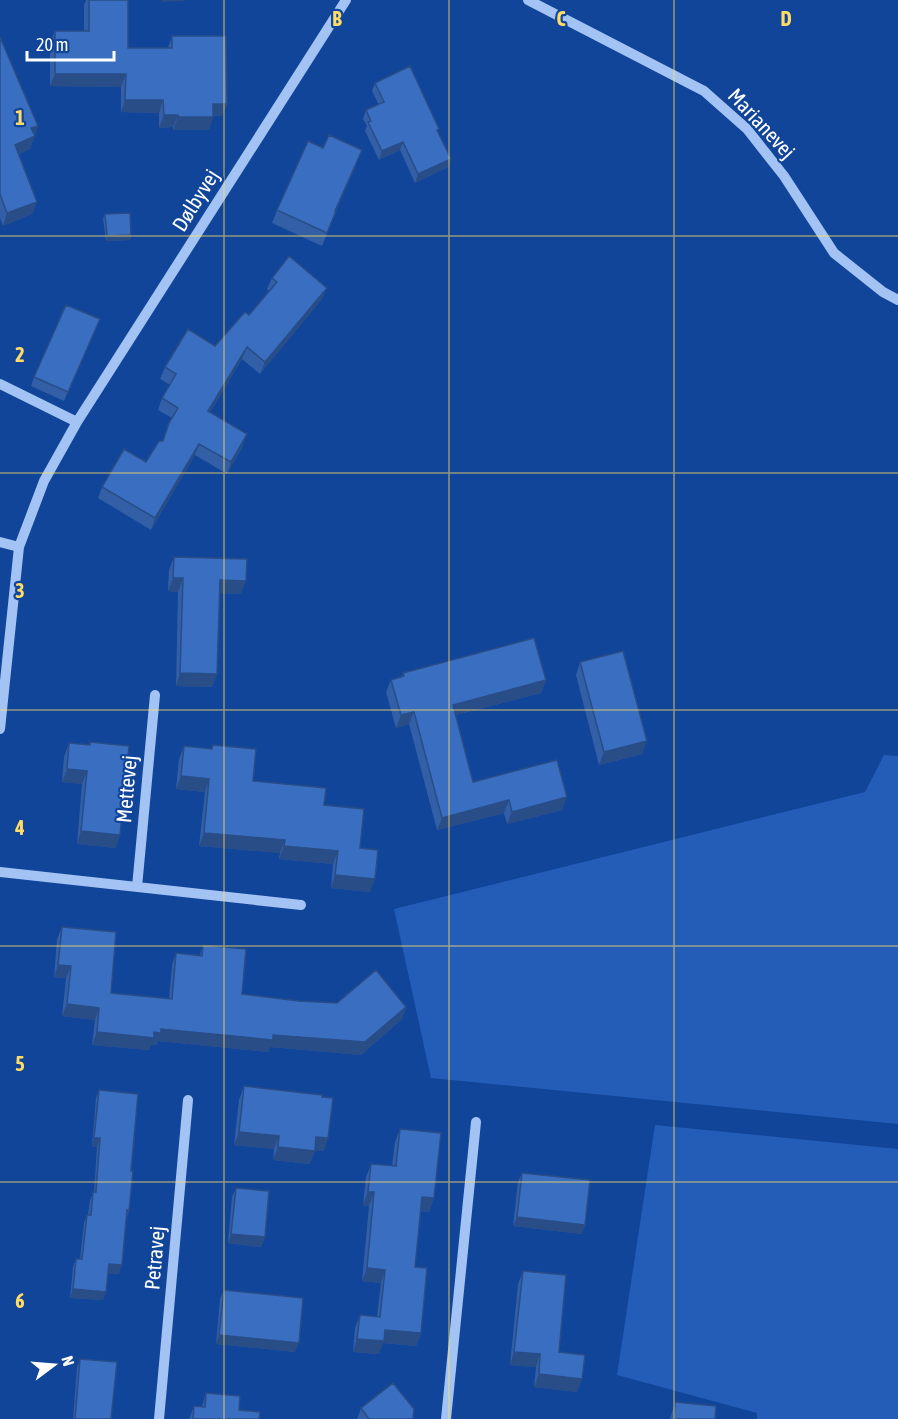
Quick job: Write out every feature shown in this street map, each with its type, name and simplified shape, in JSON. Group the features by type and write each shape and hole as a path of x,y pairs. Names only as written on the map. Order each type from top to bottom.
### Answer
{"street":[{"name":"Dølbyvej","path":"0,729 19,547 44,481 77,422 346,0"},
{"name":"Marianevej","path":"528,0 704,91 747,129 784,176 834,254 883,292 898,300"},
{"path":"0,384 77,422"},
{"path":"0,542 19,547"},
{"name":"Mettevej","path":"137,887 154,695"},
{"path":"0,872 301,905"},
{"name":"Petravej","path":"159,1419 188,1100"},
{"path":"446,1419 477,1122"}],"shaded area":[{"path":"884,755 898,756 898,1124 431,1078 394,909 865,792"},
{"path":"655,1125 898,1149 898,1419 757,1419 757,1413 617,1375"}],"building":[{"path":"89,0 128,0 128,48 172,48 172,36 226,36 227,104 213,104 213,117 164,115 163,100 125,100 126,74 55,74 55,31 89,31"},
{"path":"0,37 38,126 31,128 35,136 15,145 37,202 7,213 0,194"},
{"path":"410,66 451,159 418,174 403,142 382,151 368,122 371,121 366,110 384,102 375,83"},
{"path":"329,135 362,150 327,233 277,210 308,141 323,148"},
{"path":"130,213 131,235 107,236 105,214"},
{"path":"289,256 327,288 265,362 247,347 208,411 247,434 231,462 199,444 155,518 102,487 124,449 146,462 159,441 163,441 169,423 178,408 162,398 176,374 165,367 188,329 215,346 245,312 249,315 277,282 272,278"},
{"path":"66,305 100,319 68,392 34,377"},
{"path":"174,557 247,559 246,581 220,580 217,674 180,673 183,578 173,578"},
{"path":"534,638 546,680 453,705 473,782 557,760 567,797 512,812 509,800 442,818 414,712 401,715 391,680 404,676 403,673"},
{"path":"623,651 647,741 604,752 580,662"},
{"path":"90,742 129,746 120,835 81,831 87,771 67,769 69,743 90,745"},
{"path":"213,745 256,749 253,781 326,788 324,805 364,809 360,848 378,850 375,879 335,875 338,851 284,846 285,840 204,833 209,779 181,776 184,746 212,749"},
{"path":"62,927 116,932 111,993 172,999 176,953 202,956 203,945 246,949 242,994 337,1003 376,970 406,1007 365,1042 273,1035 273,1040 161,1029 161,1033 154,1032 154,1038 97,1032 99,1008 67,1004 71,966 58,965"},
{"path":"244,1086 333,1098 328,1138 316,1137 315,1151 278,1147 279,1136 239,1132"},
{"path":"99,1090 138,1094 131,1171 133,1171 122,1265 109,1264 106,1292 73,1289 76,1259 82,1259 87,1215 91,1215 93,1192 96,1192 100,1138 94,1138"},
{"path":"400,1129 441,1133 434,1198 422,1197 415,1267 427,1268 421,1333 385,1330 384,1341 357,1339 360,1315 380,1317 385,1270 367,1268 374,1192 368,1192 371,1164 396,1166"},
{"path":"522,1173 590,1180 585,1225 517,1217"},
{"path":"236,1188 269,1191 265,1237 231,1234"},
{"path":"523,1271 566,1275 559,1352 585,1355 582,1379 539,1374 540,1354 514,1352"},
{"path":"224,1290 303,1298 299,1343 219,1335"},
{"path":"80,1359 117,1362 111,1419 75,1419"},
{"path":"393,1383 414,1409 413,1419 369,1419 361,1408"},
{"path":"206,1393 240,1396 239,1410 260,1412 259,1419 193,1419 194,1406 205,1407"},
{"path":"675,1402 716,1406 715,1419 674,1419"}]}
